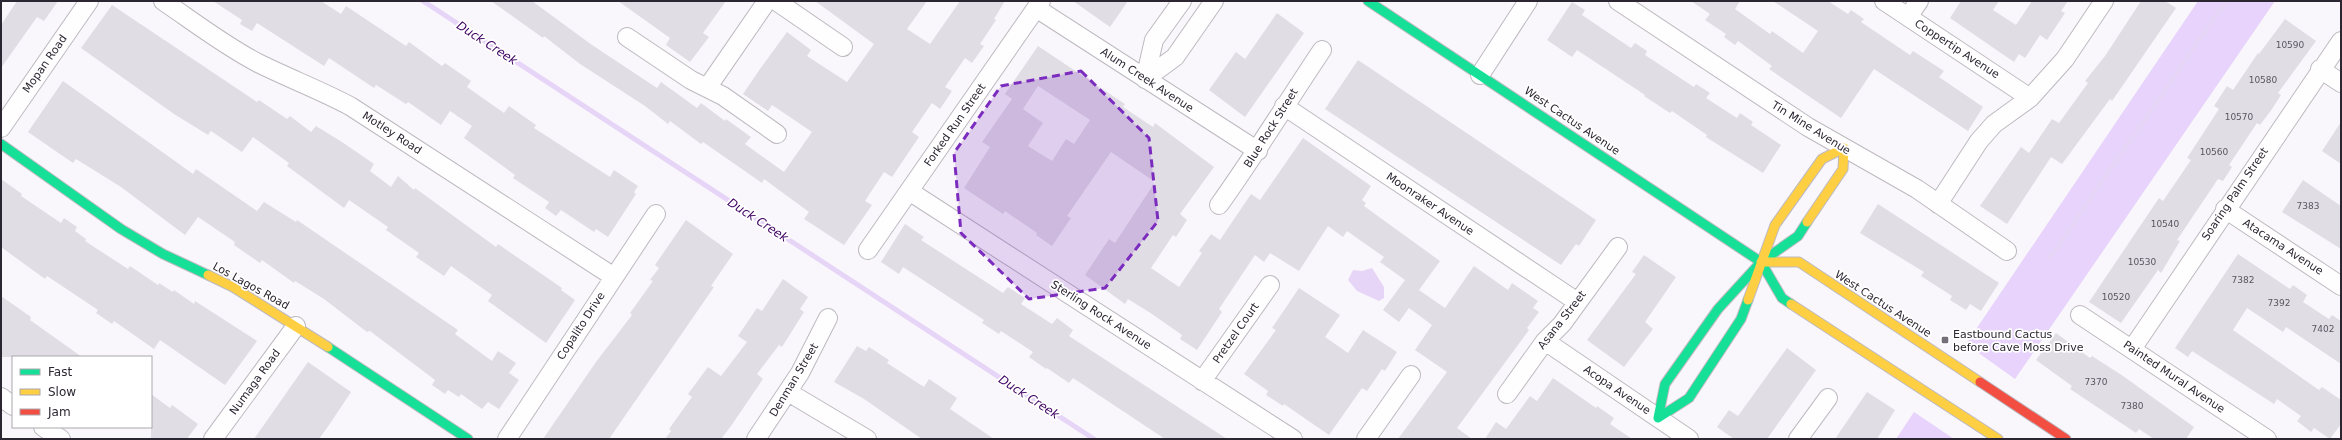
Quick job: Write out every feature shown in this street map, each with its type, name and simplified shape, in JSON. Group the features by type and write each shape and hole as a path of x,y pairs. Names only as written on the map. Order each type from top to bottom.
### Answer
{"street":[{"name":"Mopan Road","path":"1,128 89,1"},
{"name":"Motley Road","path":"163,1 217,38 258,62 350,106 614,277"},
{"path":"707,88 767,1"},
{"path":"776,1 843,47"},
{"path":"1145,79 1154,40 1182,1"},
{"path":"1145,79 1175,57 1214,1"},
{"name":"West Cactus Avenue","path":"1368,1 1762,262 1782,298 1998,439"},
{"path":"1480,75 1528,1"},
{"name":"Tin Mine Avenue","path":"1618,1 1808,127 1917,188 2007,251"},
{"name":"Coppertip Avenue","path":"1884,1 2030,98"},
{"path":"1908,17 1919,1"},
{"path":"1938,204 1979,141 1989,130 2030,98 2065,59 2104,1"},
{"name":"Alum Creek Avenue","path":"1039,5 1145,79 1258,152"},
{"name":"Forked Run Street","path":"868,250 1039,5"},
{"path":"627,37 691,80 723,96 777,134"},
{"name":"Soaring Palm Street","path":"2132,349 2320,69 2341,41"},
{"name":"Blue Rock Street","path":"1219,206 1258,152 1284,106 1322,50"},
{"path":"2320,69 2341,83"},
{"name":"Moonraker Avenue","path":"1284,106 1576,301"},
{"name":"Los Lagos Road","path":"1,144 121,229 162,254 233,287 296,326 468,439"},
{"path":"1658,418 1666,384 1718,309 1762,262 1798,236 1843,169 1844,148 1822,159 1775,225 1762,262 1741,319 1689,398 1658,418"},
{"name":"Sterling Rock Avenue","path":"909,191 1293,439"},
{"name":"Atacama Avenue","path":"2225,209 2341,286"},
{"name":"Copalito Drive","path":"507,439 656,214"},
{"name":"Asana Street","path":"1507,394 1545,341 1562,324 1576,301 1618,248"},
{"name":"West Cactus Avenue","path":"1762,262 1799,262 2066,439"},
{"name":"Pretzel Court","path":"1202,380 1270,285"},
{"name":"Painted Mural Avenue","path":"2080,315 2132,349 2248,434 2267,439"},
{"name":"Denman Street","path":"756,439 788,392 828,318"},
{"name":"Numaga Road","path":"213,439 296,326"},
{"name":"Acopa Avenue","path":"1545,341 1689,439"},
{"path":"1366,439 1411,375"},
{"path":"788,392 867,439"},
{"path":"1,397 12,405"},
{"path":"1798,439 1828,398"},
{"path":"45,428 61,439"}],"highlighted area":[{"path":"1081,71 1149,138 1158,221 1105,288 1029,299 961,233 954,153 1001,86"}],"shaded area":[{"path":"2198,1 2275,1 2015,379 1966,344"},
{"path":"1372,268 1384,287 1384,298 1379,301 1357,291 1348,280 1353,270 1362,271"},
{"path":"1914,412 1954,439 1896,439"}],"building":[{"path":"17,1 58,1 44,21 37,17 1,68 1,25"},
{"path":"213,1 321,1 341,14 346,6 406,46 409,42 442,66 445,63 471,81 467,87 504,113 509,106 536,125 534,128 610,177 614,170 638,186 634,192 636,194 608,237 596,229 594,232 561,210 556,216 545,208 549,202 513,178 515,175 464,138 472,126 450,111 441,125 408,102 406,104 376,85 374,88 329,58 324,66 257,23 252,31 240,24 242,20"},
{"path":"491,1 532,1 592,45 657,88 661,82 697,108 701,103 725,121 726,119 751,137 745,144 784,172 812,132 772,105 768,111 743,94 760,69 787,32 811,50 807,56 847,82 874,44 815,1 927,1 907,29 930,44 960,1 1005,1 994,19 996,20 980,44 984,46 972,63 965,58 945,87 952,91 940,109 932,103 912,132 919,137 892,177 884,172 865,201 872,205 844,245 804,219 809,212 764,179 762,183 703,142 701,144 670,121 668,124 645,106 580,64 544,36 543,38"},
{"path":"618,1 726,1 703,33 709,37 690,62 666,45 670,38"},
{"path":"1073,1 1128,1 1110,27"},
{"path":"1691,1 1740,1 1735,9 1770,34 1772,31 1803,53 1818,31 1773,1 1828,1 1848,14 1851,10 1864,19 1861,22 1910,55 1913,51 1944,71 1939,77 1983,107 1968,131 1874,69 1841,118 1769,69 1772,66 1738,41 1735,45 1724,37 1726,34 1705,20 1710,14"},
{"path":"1961,1 1999,1 1993,10 2016,25 2032,1 2068,1 2061,11 2065,13 2047,40 2040,35 2025,58 2019,54 2014,62 1950,18"},
{"path":"2141,1 2165,1 2176,8 2112,101 2110,99 2062,164 2051,157 2007,224 1980,206 2021,147 2029,153 2052,119 2059,123 2088,83 2085,81 2105,56"},
{"path":"1572,2 1585,10 1582,15 1631,48 1635,43 1647,51 1645,55 1694,87 1696,84 1710,93 1706,98 1737,118 1740,113 1753,122 1751,125 1781,145 1763,173 1706,137 1707,135 1672,111 1670,113 1577,50 1572,57 1547,40"},
{"path":"112,5 257,102 259,100 287,119 290,116 311,132 316,126 342,142 374,164 370,171 391,187 398,176 414,190 415,188 496,247 498,244 562,288 561,290 575,300 546,343 488,301 492,295 451,266 444,276 416,257 419,253 386,230 388,227 349,200 344,208 287,166 289,163 253,137 242,152 211,131 208,135 174,114 81,48"},
{"path":"1277,13 1304,33 1245,117 1209,90 1236,52 1245,59"},
{"path":"2285,19 2316,41 2278,93 2281,95 2272,109 2260,125 2257,123 2229,165 2232,167 2223,181 2218,179 2177,240 2180,241 2161,273 2158,270 2121,323 2089,302 2159,198 2163,201 2191,160 2187,158 2219,109 2214,106 2227,86 2233,90 2258,53 2259,54"},
{"path":"1038,46 1125,104 1123,107 1153,127 1155,123 1214,167 1180,214 1187,220 1176,237 1173,235 1151,268 1179,287 1202,253 1199,251 1211,234 1220,240 1251,194 1260,200 1303,138 1371,186 1362,200 1366,203 1364,206 1440,261 1419,290 1445,308 1474,266 1508,290 1512,283 1538,301 1533,308 1539,312 1527,328 1529,330 1457,428 1472,439 1398,439 1447,372 1415,350 1432,325 1409,308 1399,322 1383,310 1405,280 1380,262 1384,257 1347,231 1343,237 1328,226 1299,271 1270,253 1264,262 1255,255 1219,309 1222,312 1197,350 1180,339 1182,335 1152,314 1128,299 1125,304 1085,275 1109,239 1115,243 1155,182 1111,152 1067,216 1071,218 1052,246 1036,235 1037,233 1005,211 1003,214 964,188 990,147 982,142 1012,99 1005,94","holes":["1038,86 1090,120 1074,144 1066,139 1052,161 1028,146 1043,123 1023,109"]},
{"path":"1358,60 1596,220 1579,246 1576,244 1561,265 1325,109"},
{"path":"63,81 193,174 196,169 257,211 264,202 296,222 297,220 458,330 455,334 492,361 498,351 516,363 509,373 519,380 499,409 488,402 482,409 461,394 459,397 448,390 445,394 432,385 435,380 370,331 367,332 324,299 295,281 294,283 262,260 260,263 234,245 235,242 198,217 185,235 121,187 76,159 73,163 28,132"},
{"path":"2341,122 2341,164 2322,151"},
{"path":"1,179 22,194 21,196 61,223 64,218 77,227 75,231 86,239 85,241 128,269 130,266 158,285 159,283 173,292 174,290 194,304 195,301 257,341 225,385 160,340 154,349 114,321 112,324 96,313 98,310 47,276 45,279 1,247"},
{"path":"2303,180 2341,206 2341,249 2282,212"},
{"path":"1878,204 1999,283 1981,311 1970,304 1966,310 1950,300 1952,296 1921,276 1924,272 1860,233"},
{"path":"686,220 733,254 711,286 714,287 609,439 543,439 596,362 632,315 630,313 653,281 650,280 659,268 655,265"},
{"path":"905,224 924,237 921,240 1003,293 1008,287 1025,298 1021,304 1052,324 1057,318 1073,330 1069,336 1227,439 1165,439 1073,378 1069,383 1047,368 1046,369 1029,357 1033,352 1001,331 999,334 982,323 984,320 903,267 899,274 881,262"},
{"path":"2238,254 2290,289 2293,285 2307,295 2303,302 2329,319 2332,315 2341,321 2341,364 2286,327 2283,332 2247,308 2233,330 2319,390 2322,387 2341,400 2341,424 2330,439 2314,428 2311,432 2297,421 2301,416 2277,399 2274,404 2192,351 2188,357 2175,348"},
{"path":"1644,255 1676,277 1645,322 1653,329 1624,367 1587,340 1636,274 1632,272"},
{"path":"783,279 808,297 800,309 804,312 782,347 779,345 757,374 763,379 731,426 721,439 665,439 671,431 669,429 692,397 688,394 708,367 721,376 747,342 738,336 757,308 762,311"},
{"path":"1299,288 1340,315 1325,337 1348,353 1363,330 1397,352 1385,371 1382,369 1367,391 1362,388 1329,435 1284,404 1283,406 1266,395 1268,391 1244,374 1276,330 1272,328"},
{"path":"1,296 31,317 30,320 81,356 12,356 1,357"},
{"path":"2056,333 2090,358 2092,356 2123,376 2194,427 2186,439 2154,439 2139,429 2136,433 2070,389 2072,386 2036,360"},
{"path":"857,346 866,351 869,347 889,360 887,363 924,387 929,379 957,398 950,409 994,439 922,439 864,399 834,382"},
{"path":"1787,348 1816,370 1767,439 1734,439 1717,427 1729,410 1738,416"},
{"path":"308,362 351,392 329,425 319,439 254,439"},
{"path":"1553,378 1596,408 1597,406 1614,418 1610,424 1632,439 1485,439 1496,422 1506,429 1530,396 1537,401"},
{"path":"1867,392 1895,410 1877,439 1835,439"},
{"path":"152,395 170,408 172,405 198,424 187,439 151,439"}],"waterway":[{"name":"Duck Creek","path":"423,1 1094,439"},
{"path":"2049,259 2226,1"}],"traffic: fast":[{"path":"1368,1 1761,262 1782,298 1791,304"},
{"path":"1,144 121,229 163,254 208,275"},
{"path":"1658,418 1665,384 1718,309 1761,262 1798,236 1807,222"},
{"path":"1658,418 1689,398 1741,319 1748,300"},
{"path":"328,347 468,439"}],"traffic: slow":[{"path":"1748,300 1775,225 1822,159 1844,148 1843,169 1807,222"},
{"path":"1761,262 1799,262 1980,382"},
{"path":"208,275 233,287 328,347"},
{"path":"1791,304 1998,439"}],"traffic: jam":[{"path":"1980,382 2066,439"}],"place":[{"name":"Eastbound Cactus before Cave Moss Drive","path":"1945,340"}]}
